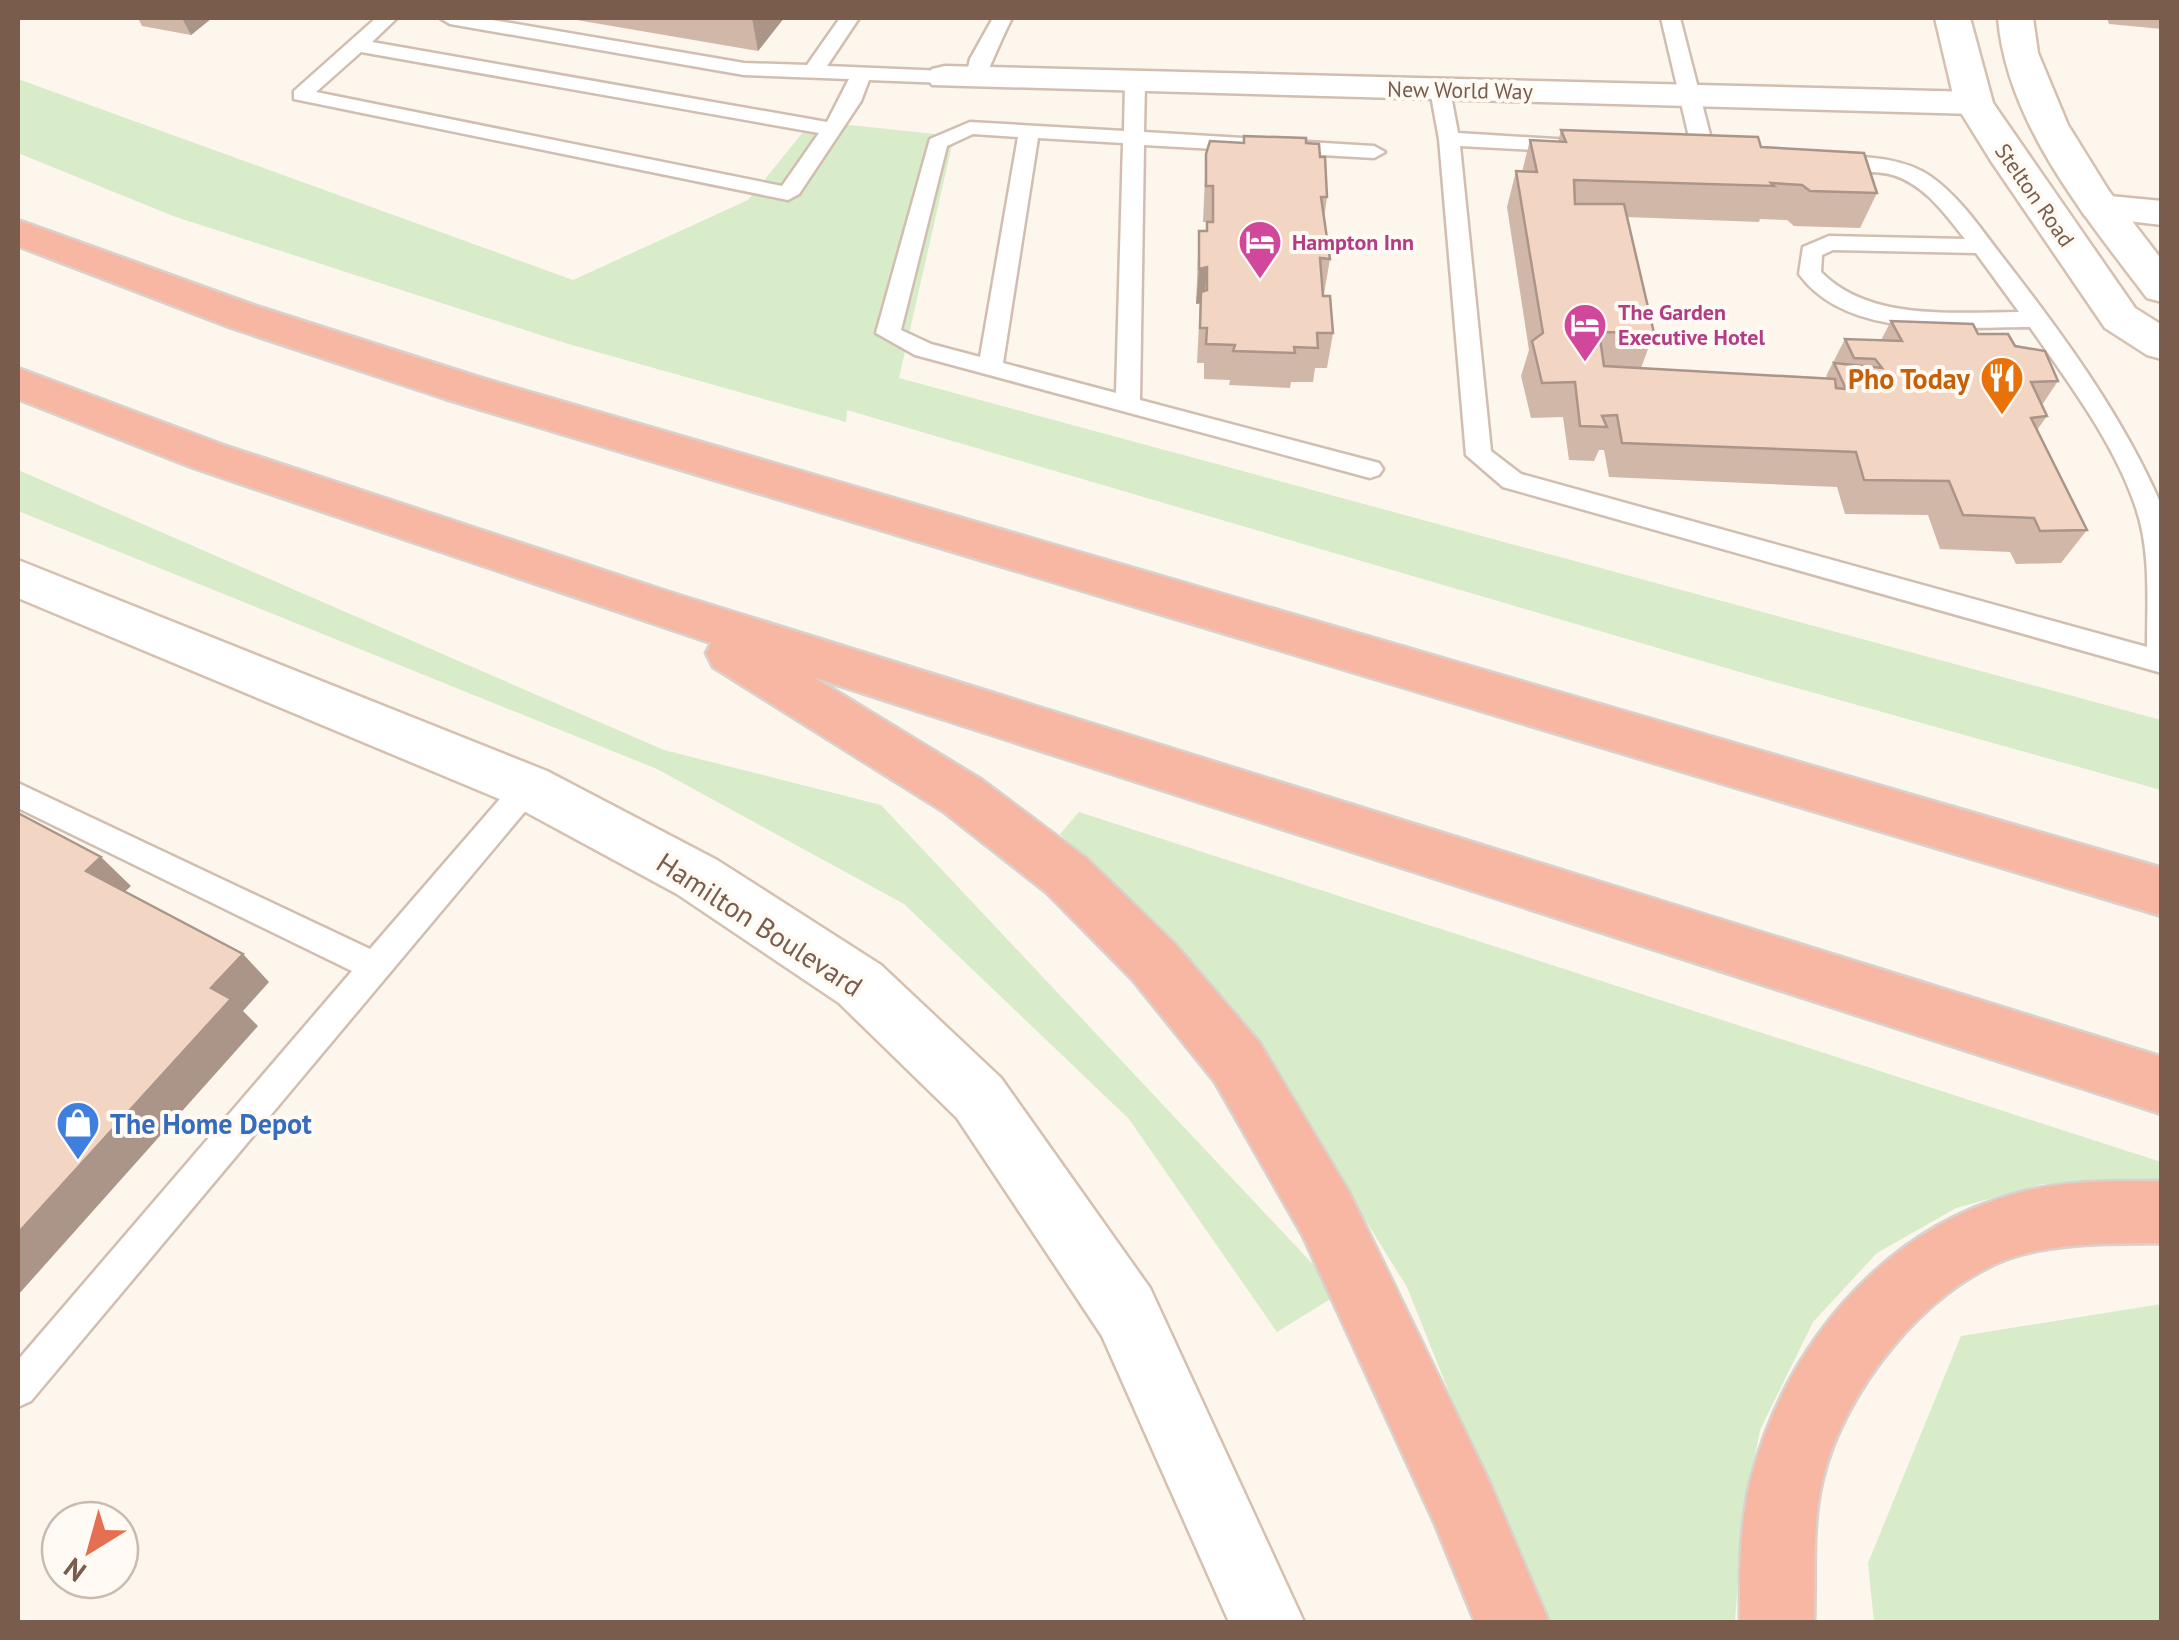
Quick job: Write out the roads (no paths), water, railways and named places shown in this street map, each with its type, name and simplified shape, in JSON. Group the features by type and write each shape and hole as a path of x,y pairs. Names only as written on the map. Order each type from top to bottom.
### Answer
{"highway":[{"path":"18,232 244,318 462,388 2146,880"},
{"path":"18,384 207,456 651,605 2162,1086"},
{"path":"651,605 881,742 963,796 1066,875 1153,961 1236,1062 1326,1214 1463,1504 1512,1622"},
{"path":"1777,1622 1780,1522 1800,1439 1832,1373 1869,1320 1928,1268 1990,1233 2071,1215 2162,1212"}],"street":[{"name":"Stelton Road","path":"1952,18 1974,103 2120,318 2162,345"},
{"name":"Stelton Road","path":"2015,18 2016,42 2042,106 2099,207 2162,288"},
{"name":"New World Way","path":"960,77 1974,103"},
{"path":"2099,207 2162,213"},
{"name":"Hamilton Boulevard","path":"18,578 528,788 696,877 860,984 979,1098 1126,1312 1268,1622"}],"lane":[{"path":"386,18 301,95 788,194 850,101 861,74"},
{"path":"450,18 744,68 960,77 980,59 1002,18"},
{"path":"815,72 818,60 850,18"},
{"path":"1670,18 1704,154"},
{"path":"356,45 832,129"},
{"path":"1128,405 1135,82"},
{"path":"1440,90 1449,139 1480,455 1512,481 2161,662 2159,566 2149,507 2117,442 1984,246 1926,182 1895,166 1800,160"},
{"path":"1370,469 923,350 888,333 937,143 970,128 1374,152"},
{"path":"990,368 1028,131"},
{"path":"1449,139 1586,147"},
{"path":"1984,246 1829,243 1811,252 1810,274 1834,297 1865,309 1956,319 2034,320"},
{"path":"18,1388 528,788"},
{"path":"18,795 375,968"}],"place":[{"name":"Hampton Inn","path":"1260,280"},
{"name":"The Garden Executive Hotel","path":"1585,363"},
{"name":"Pho Today","path":"2002,416"},
{"name":"The Home Depot","path":"78,1161"}]}
